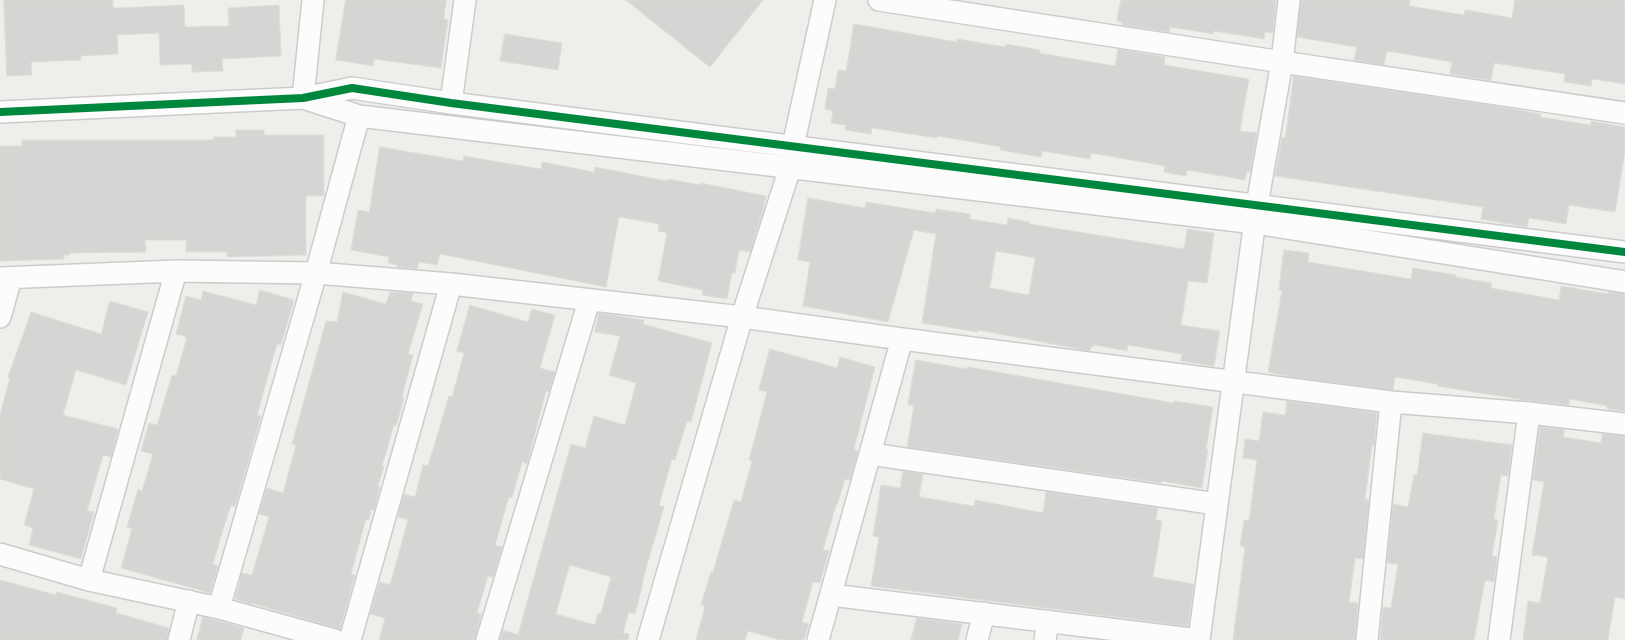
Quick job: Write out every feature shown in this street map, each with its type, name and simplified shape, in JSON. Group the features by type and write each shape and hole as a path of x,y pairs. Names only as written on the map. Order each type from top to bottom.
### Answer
{"street":[{"path":"303,98 313,0"},
{"path":"451,103 465,0"},
{"path":"648,640 742,317 790,168 793,146 825,0"},
{"path":"879,0 1625,113"},
{"path":"831,595 984,613 1047,631 1199,640 1256,214 1282,62 1289,0"},
{"path":"0,112 303,98 352,88 451,103 793,146 1256,214 1625,282"},
{"path":"303,98 359,116 790,168 1625,252"},
{"path":"219,608 316,273 359,116"},
{"path":"89,580 176,271"},
{"path":"0,317 6,278 176,271 316,273 451,284 742,317 902,340 1391,402 1529,413 1625,424"},
{"path":"350,640 451,284"},
{"path":"488,640 589,301"},
{"path":"818,640 902,340"},
{"path":"1367,640 1391,402"},
{"path":"1499,640 1529,413"},
{"path":"870,454 1217,504"},
{"path":"0,554 89,580 219,608 335,640"},
{"path":"179,640 189,601"},
{"path":"977,640 984,613"}],"building":[{"path":"4,0 113,0 113,8 184,5 185,27 229,26 228,8 279,5 281,56 222,59 223,71 192,72 192,64 160,65 159,33 117,35 118,54 81,56 81,60 31,62 32,75 7,76"},
{"path":"346,0 446,0 444,19 448,20 441,68 374,59 373,66 336,60"},
{"path":"626,0 763,0 710,67"},
{"path":"1121,0 1276,0 1273,33 1265,32 1264,39 1214,31 1214,34 1170,27 1169,32 1122,25 1122,22 1117,21"},
{"path":"1301,0 1410,0 1409,6 1464,15 1465,10 1512,18 1515,0 1625,0 1625,84 1592,79 1591,86 1564,82 1565,74 1494,63 1491,80 1450,74 1452,62 1387,51 1384,65 1354,60 1357,47 1297,37"},
{"path":"854,24 957,42 957,39 1006,47 1006,44 1040,50 1039,53 1115,66 1118,49 1165,57 1164,65 1249,79 1240,131 1257,133 1250,172 1247,171 1245,180 1187,170 1186,176 1164,172 1165,166 1091,153 1090,159 1042,151 1041,157 1000,150 1001,147 938,136 937,138 872,128 871,134 845,130 846,125 831,123 833,111 825,109 828,88 835,89 838,70 846,71"},
{"path":"505,34 562,43 558,70 500,61"},
{"path":"1294,76 1489,105 1541,114 1540,117 1591,125 1591,121 1625,127 1625,151 1615,212 1569,205 1566,224 1529,218 1527,227 1481,219 1483,207 1275,176 1282,137 1285,138"},
{"path":"236,130 264,130 264,135 324,135 324,196 306,196 306,255 227,257 227,252 186,252 186,240 145,240 146,252 70,253 69,255 64,255 64,259 0,261 0,146 22,146 22,140 214,140 214,137 236,137"},
{"path":"380,147 463,161 464,156 541,169 542,162 594,172 595,167 667,181 668,179 701,185 701,183 766,196 750,252 739,250 735,273 732,273 727,299 702,295 703,290 658,281 667,233 658,231 659,224 619,217 606,287 440,254 437,265 419,262 417,269 397,267 397,265 388,263 389,257 351,250 358,210 369,212"},
{"path":"808,198 865,208 866,202 935,213 936,209 970,214 970,219 1007,225 1008,218 1029,222 1029,224 1184,249 1187,229 1214,233 1207,283 1188,281 1181,325 1220,331 1214,366 1181,361 1182,354 1128,345 1127,351 1094,345 1090,351 978,330 978,332 922,323 936,234 914,230 888,322 803,306 810,262 798,260","holes":["996,251 1035,258 1029,295 990,288"]},
{"path":"1284,250 1309,253 1308,262 1411,279 1413,268 1492,283 1491,288 1559,300 1561,286 1608,294 1608,292 1625,294 1625,411 1607,409 1607,406 1570,399 1569,405 1524,400 1395,377 1393,390 1291,377 1268,372 1282,290 1279,290"},
{"path":"260,290 294,300 281,345 277,344 257,415 261,416 235,507 231,505 213,564 218,566 210,593 121,568 132,529 127,527 138,489 142,491 153,454 141,451 149,423 157,425 172,375 176,376 187,337 176,334 186,296 201,300 203,291 256,305"},
{"path":"343,292 386,304 390,292 413,293 411,301 423,304 408,354 413,355 402,397 404,398 382,466 384,466 374,510 371,510 369,520 366,519 351,574 355,575 340,629 235,599 242,573 252,575 269,517 259,514 267,488 283,493 296,445 292,444 326,321 337,322"},
{"path":"110,301 148,312 126,385 76,370 63,415 118,429 111,457 103,455 87,511 94,512 81,559 29,545 33,528 24,525 34,489 0,479 0,414 10,378 8,377 31,312 101,334"},
{"path":"470,305 528,322 532,309 555,315 540,368 555,372 549,392 546,391 527,464 522,462 512,498 509,497 495,545 502,547 493,577 488,576 477,613 481,614 475,640 379,640 385,618 370,614 380,582 390,585 408,520 398,517 404,494 415,497 423,465 428,466 449,396 452,397 464,353 457,351"},
{"path":"599,313 644,320 643,324 712,343 691,422 687,421 675,460 672,459 659,505 664,507 642,582 635,614 629,612 623,633 629,634 628,640 500,640 503,630 518,635 571,444 585,448 594,416 625,425 636,383 609,375 620,336 595,332","holes":["570,565 611,577 601,613 598,613 595,625 556,614"]},
{"path":"770,349 837,368 840,357 875,367 854,449 858,451 850,480 845,479 823,550 829,551 820,583 813,582 802,622 809,624 804,640 780,640 748,631 745,640 696,640 705,606 701,605 711,572 713,572 734,500 741,502 752,461 749,460 767,392 759,390"},
{"path":"916,360 968,369 968,367 1174,403 1174,401 1213,407 1202,488 907,447 914,405 908,405"},
{"path":"1287,401 1377,413 1374,446 1372,445 1365,499 1369,500 1363,559 1355,558 1349,602 1358,603 1355,640 1233,640 1245,547 1240,546 1244,520 1249,521 1257,460 1243,458 1245,439 1259,441 1263,412 1285,415"},
{"path":"1540,427 1565,430 1563,437 1601,443 1602,434 1625,436 1625,599 1615,597 1608,640 1523,640 1528,601 1540,603 1548,557 1532,555 1544,482 1533,480"},
{"path":"1423,433 1512,445 1508,476 1501,475 1494,519 1498,520 1492,556 1497,557 1494,582 1485,580 1474,640 1380,640 1383,607 1391,608 1398,564 1387,563 1393,504 1408,507 1414,475 1417,475"},
{"path":"903,471 923,474 919,497 974,506 975,500 1043,513 1046,492 1158,508 1156,520 1162,521 1153,577 1194,584 1188,626 871,586 879,537 873,536 881,485 900,488"},
{"path":"0,580 56,595 57,592 117,608 116,613 169,628 167,640 0,640"},
{"path":"203,617 244,628 241,640 197,640"},
{"path":"917,618 962,624 958,640 911,640"}],"cycle path":[{"path":"0,112 303,98 352,88 451,103 1625,252"}]}
